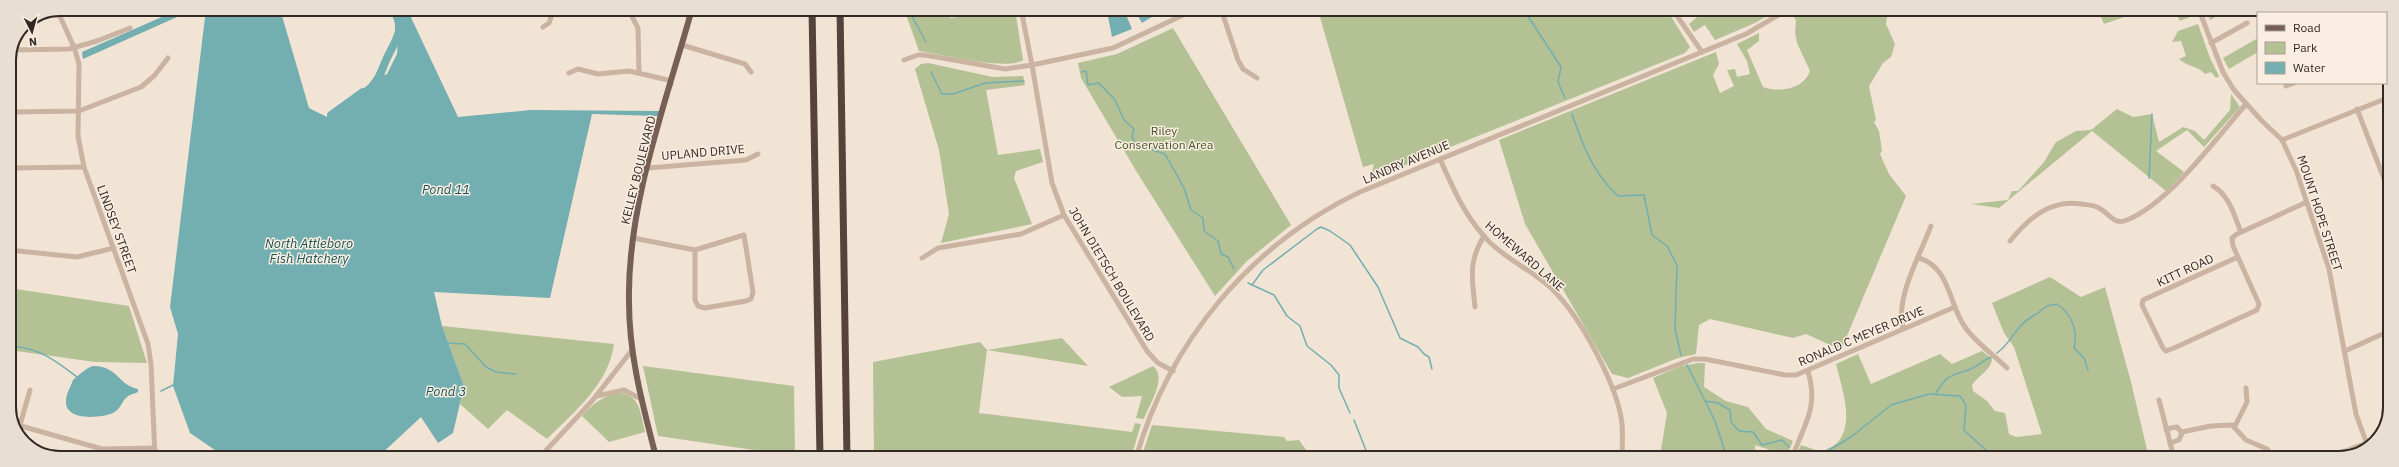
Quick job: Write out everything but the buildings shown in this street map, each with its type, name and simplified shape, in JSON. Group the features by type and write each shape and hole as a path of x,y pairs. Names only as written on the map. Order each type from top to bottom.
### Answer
{"highway":[{"path":"812,16 820,451"},
{"path":"840,16 847,451"}],"main road":[{"name":"KELLEY BOULEVARD","path":"654,451 641,399 632,350 629,302 633,238 637,210 690,16"}],"street":[{"name":"LINDSEY STREET","path":"59,16 74,47 80,71 78,142 84,167 148,344 151,364 155,448"},
{"path":"543,27 549,23 552,16"},
{"path":"632,16 638,28 639,72"},
{"name":"JOHN DIETSCH BOULEVARD","path":"1022,16 1052,183 1064,215 1147,351 1158,363 1173,371"},
{"path":"904,60 918,55 925,55 1005,69 1032,65 1113,48 1183,16"},
{"path":"1223,16 1238,60 1243,69 1257,78"},
{"path":"1677,16 1702,52"},
{"name":"LANDRY AVENUE","path":"1138,451 1145,428 1173,371 1210,312 1234,284 1271,249 1302,226 1338,203 1440,159 1755,30 1777,16"},
{"name":"MOUNT HOPE STREET","path":"2202,16 2223,72 2246,104 2282,140 2307,202 2329,269 2356,414 2366,442"},
{"path":"2211,43 2246,23"},
{"path":"17,50 74,47 130,28"},
{"path":"682,45 746,64 752,72"},
{"path":"16,112 79,111 141,86 151,79 168,58"},
{"path":"569,73 578,70 598,74 629,71 639,72 668,80 671,85"},
{"path":"2286,86 2291,84"},
{"path":"2282,140 2383,100"},
{"path":"2010,241 2038,212 2062,204 2097,206 2113,220 2127,221 2155,202 2181,180 2246,104"},
{"path":"2357,109 2383,176"},
{"name":"UPLAND DRIVE","path":"648,168 746,160 758,154"},
{"name":"HOMEWARD LANE","path":"1440,159 1459,201 1484,236 1552,289 1574,317 1606,372 1613,389 1622,424 1622,451"},
{"path":"16,168 84,167"},
{"path":"2213,186 2224,195 2242,232"},
{"path":"2238,257 2232,238 2307,202"},
{"path":"922,258 938,248 1021,234 1064,215"},
{"path":"1903,328 1900,319 1903,298 1931,226"},
{"path":"633,238 695,250 744,235 753,292 751,298 746,301 705,308 698,306 696,300 695,250"},
{"path":"1475,307 1471,267 1475,251 1484,236"},
{"path":"16,251 68,257 85,256 114,248"},
{"name":"KITT ROAD","path":"2238,257 2256,296 2258,307 2248,315 2166,350 2156,337 2142,303 2143,300 2238,257"},
{"path":"1919,258 1926,260 1940,274 1954,307 1965,327 1974,338 2007,368"},
{"name":"RONALD C MEYER DRIVE","path":"1613,389 1693,359 1705,359 1785,375 1808,371 1903,328 1954,307"},
{"path":"2345,351 2383,334"},
{"path":"546,451 596,396 632,350"},
{"path":"1795,451 1812,409 1812,390 1808,371"},
{"path":"2235,426 2248,399 2246,388"},
{"path":"18,421 30,390"},
{"path":"596,396 609,391 624,390 641,399"},
{"path":"2159,400 2172,451"},
{"path":"19,425 102,448 155,448"},
{"path":"2182,432 2211,426 2235,426"},
{"path":"2235,426 2246,440 2269,451"},
{"path":"2166,429 2177,427 2182,432"},
{"path":"2170,443 2179,440 2182,432"}],"green space":[{"path":"906,16 948,16 951,18 965,16 1016,16 1023,60 1015,63 988,63 919,51"},
{"path":"1320,16 1671,16 1690,47 1685,53 1373,178 1372,172 1374,164 1363,167"},
{"path":"1698,16 1767,16 1755,23 1715,40 1705,25 1694,32 1689,24"},
{"path":"1794,16 1887,16 1886,24 1895,44 1891,57 1883,63 1869,86 1876,120 1874,122 1879,131 1882,151 1880,154 1889,174 1906,196 1841,350 1806,334 1793,338 1710,319 1699,325 1696,354 1678,358 1628,378 1612,374 1525,224 1499,140 1716,52 1719,64 1713,75 1720,93 1734,86 1727,70 1735,69 1737,77 1750,74 1747,61 1737,44 1759,33 1759,41 1747,50 1763,87 1776,90 1797,86 1807,77 1810,71 1797,43 1795,32 1796,21"},
{"path":"2101,16 2127,16 2104,24"},
{"path":"2177,16 2192,16 2180,21"},
{"path":"2208,16 2218,16 2210,20"},
{"path":"2198,24 2210,58 2219,76 2216,78 2211,72 2205,74 2200,69 2182,62 2179,59 2186,56 2181,41 2172,42 2178,31"},
{"name":"Riley Conservation Area","path":"1173,28 1291,225 1247,261 1215,296 1138,174 1081,78 1078,63 1117,54"},
{"path":"2257,39 2257,53 2229,69 2223,58"},
{"path":"928,63 993,77 1023,76 1025,85 986,90 998,155 1040,149 1043,162 1016,171 1014,178 1032,224 941,243 949,214 939,150 915,69 921,64"},
{"path":"2231,94 2240,107 2204,147 2187,130 2156,151 2184,172 2166,191 2092,131 1999,208 1971,204 2008,200 2012,191 2018,191 2044,162 2056,142 2076,131 2091,130 2117,109 2133,117 2152,114 2159,142 2183,127 2195,131 2204,140 2230,110"},
{"path":"2050,277 2081,297 2105,287 2131,382 2147,451 1824,451 1838,442 1843,434 1846,424 1845,403 1836,364 1858,354 1871,384 1940,354 1952,364 1982,351 1992,359 1987,370 1972,385 1973,391 1987,401 1995,411 2005,413 2009,434 2016,437 2042,434 2014,347 2004,333 1992,303"},
{"path":"16,289 129,306 147,363 95,362 16,351"},
{"path":"442,326 614,344 611,358 598,385 579,408 547,439 507,410 488,429 460,404 464,386"},
{"path":"1062,338 1088,366 987,350"},
{"path":"980,342 987,350 979,413 1132,432 1135,423 1141,424 1133,451 874,451 873,362"},
{"path":"1705,363 1704,387 1726,401 1748,407 1766,429 1793,441 1789,451 1772,451 1755,445 1755,451 1659,451 1661,450 1667,413 1653,378 1681,366"},
{"path":"643,366 794,386 795,451 761,451 658,436"},
{"path":"1153,366 1159,377 1156,391 1144,419 1136,418 1142,396 1122,397 1109,387"},
{"path":"622,393 628,395 637,403 645,432 609,442 582,416 599,400"},
{"path":"1152,425 1284,437 1287,441 1299,440 1307,451 1143,451"},
{"path":"1801,445 1819,451 1798,451"}],"water":[{"path":"164,16 179,16 83,59 82,52"},
{"name":"North Attleboro Fish Hatchery","path":"205,16 282,16 309,108 331,119 334,113 376,78 387,74 397,54 400,16 410,16 458,117 531,110 660,111 658,116 592,114 550,298 434,292 442,326 464,386 453,433 438,443 421,417 384,451 216,451 190,433 173,386 178,334 170,307"},
{"path":"1108,16 1127,16 1132,29 1112,37"},
{"path":"1138,16 1153,16 1142,23"},
{"path":"93,366 108,369 126,384 138,389 138,392 128,396 118,410 107,415 84,417 71,412 67,407 66,398 73,380 85,370"}],"waterway":[{"path":"373,85 380,76 396,40 399,29 397,16"},
{"path":"912,16 926,42"},
{"path":"1528,16 1561,67 1558,82 1565,98"},
{"path":"1082,72 1086,71 1088,85 1099,83 1115,100 1124,120 1134,129 1132,136 1135,144 1165,154 1184,188 1191,210 1203,218 1204,231 1218,241 1221,254 1228,257 1234,269"},
{"path":"931,72 942,94 953,94 985,83 1024,81"},
{"path":"339,123 331,120 331,115 363,92"},
{"path":"1572,114 1580,137 1595,168 1609,187 1618,196 1644,195 1652,235 1667,246 1677,265 1675,329 1681,355"},
{"path":"2149,178 2152,114"},
{"path":"1252,285 1263,270 1317,229 1321,227 1330,231 1350,245 1378,287 1400,338 1418,347 1429,357 1432,369"},
{"path":"1248,283 1274,295 1287,316 1300,326 1307,346 1331,365 1339,375 1339,388 1350,413"},
{"path":"1997,353 2007,344 2017,329 2027,320 2045,308 2057,304 2067,313 2073,324 2075,330 2074,348 2084,358 2088,370"},
{"path":"448,343 465,344 486,367 496,372 516,374"},
{"path":"16,347 38,352 61,365 77,377"},
{"path":"1936,393 1948,378 1972,369 1991,357"},
{"path":"1687,365 1715,421 1725,451"},
{"path":"161,391 175,384"},
{"path":"1827,451 1851,437 1891,405 1929,394 1960,396 1966,405 1964,430 1987,451"},
{"path":"1705,401 1718,403 1730,410 1731,422 1739,431 1753,432 1762,445 1782,440 1789,447"},
{"path":"1354,420 1366,451"}],"water label":[{"name":"Pond 11","path":"446,189"},
{"name":"Pond 3","path":"446,391"}]}
